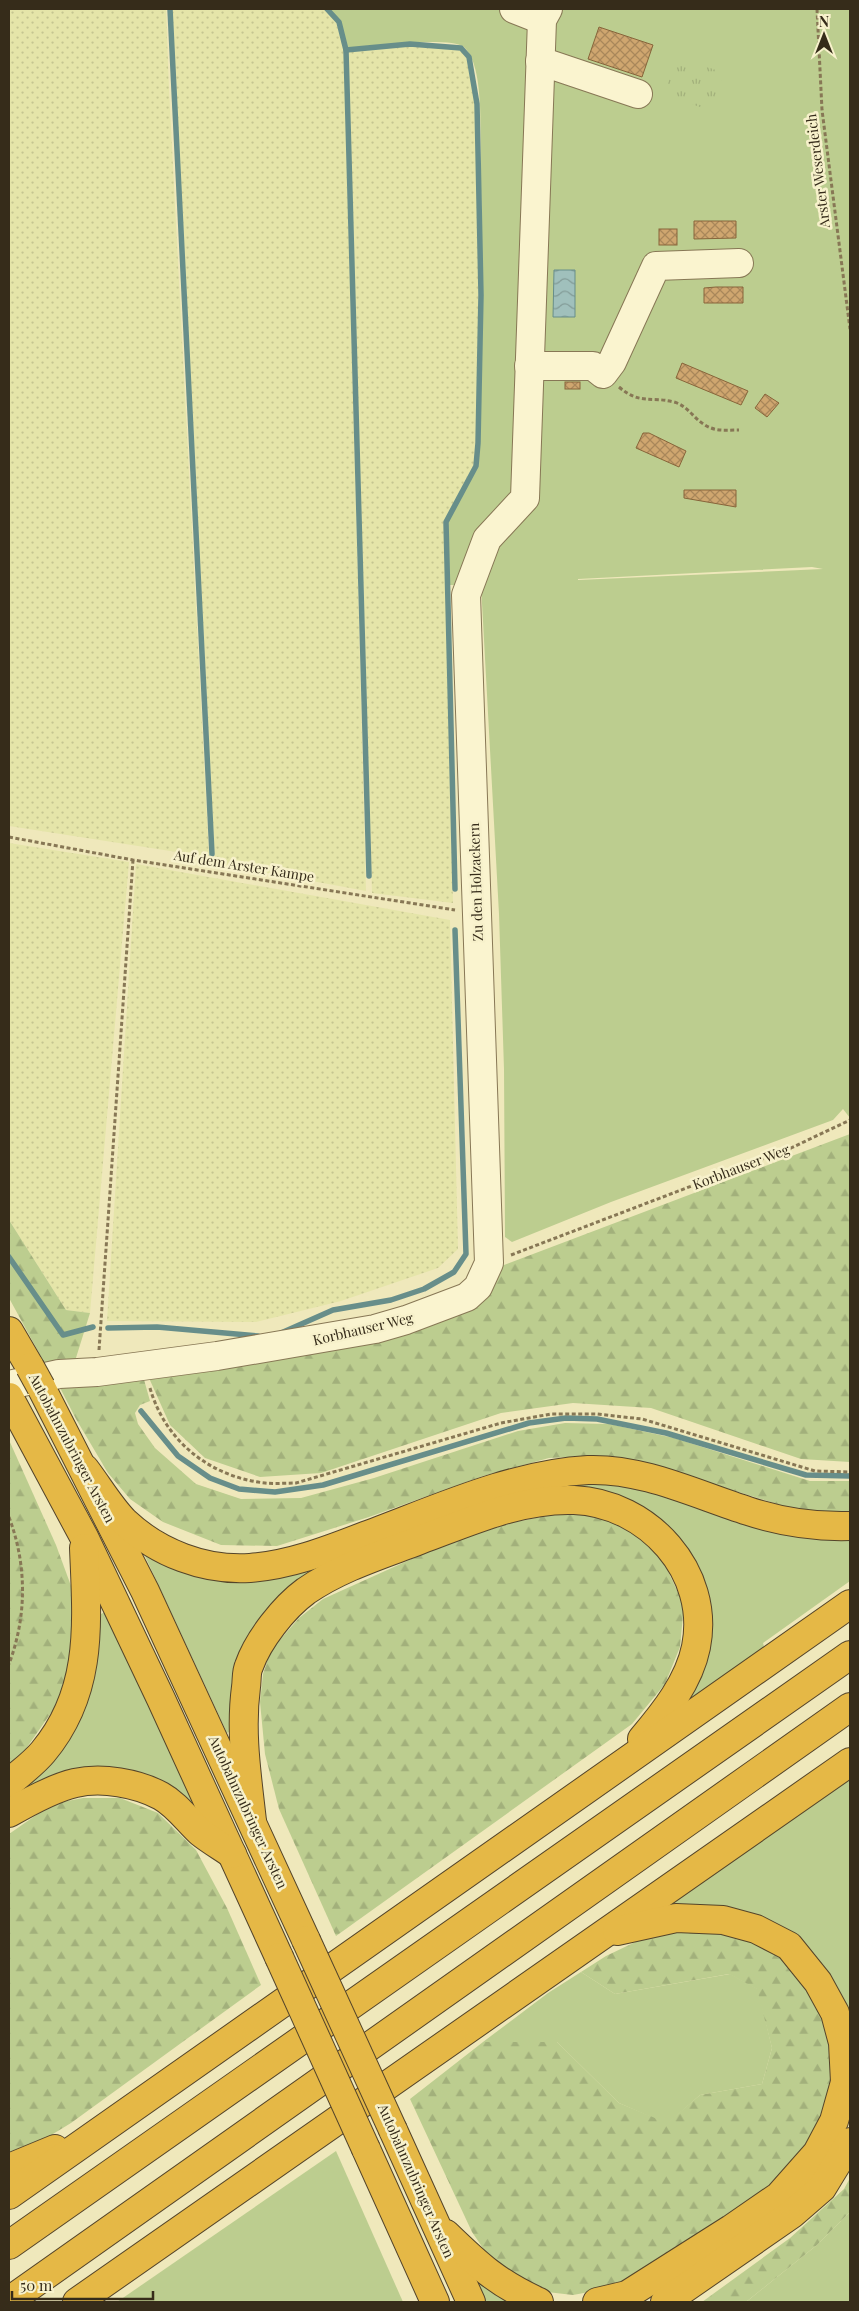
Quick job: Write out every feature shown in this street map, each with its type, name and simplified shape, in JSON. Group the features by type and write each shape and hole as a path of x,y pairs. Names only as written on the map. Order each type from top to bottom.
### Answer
{"highway":[{"name":"Autobahnzubringer Arsten","path":"9,1331 85,1469 145,1591 471,2302"},
{"path":"9,1397 84,1537 232,1854 435,2302"},
{"path":"85,1469 124,1520 140,1534 165,1550 188,1560 219,1567 249,1568 286,1563 328,1550 481,1493 520,1481 589,1470 627,1473 785,1521 817,1526 850,1526"},
{"path":"252,1821 243,1710 248,1666 271,1626 304,1592 343,1569 491,1514 544,1502 574,1500 606,1505 630,1516 652,1530 672,1548 684,1568 692,1588 699,1626 696,1648 688,1673 661,1717 619,1766"},
{"path":"9,1783 42,1753 59,1729 72,1705 82,1675 88,1620 84,1537"},
{"path":"9,2195 850,1604"},
{"path":"9,2245 850,1655"},
{"path":"9,2301 850,1707"},
{"path":"77,2302 850,1762"},
{"path":"9,1813 44,1795 75,1783 102,1781 135,1786 161,1796 179,1810 201,1832 232,1854"},
{"path":"597,2302 627,2295 779,2196 817,2153 834,2121 845,2082 843,2043 835,2013 818,1982 789,1946 756,1928 723,1920 676,1918 603,1934"},
{"path":"9,2168 111,2124"},
{"path":"665,2302 792,2214 822,2188 850,2142"},
{"path":"434,2222 492,2277 511,2290 538,2302"},
{"path":"422,2273 426,2302"}],"lane":[{"path":"514,9 545,14"},
{"name":"Zu den Holzackern","path":"489,1263 466,595 488,539 509,512 524,498 540,61 545,14"},
{"path":"540,61 638,94"},
{"path":"529,366 593,366 603,374 612,362 656,266 739,263"},
{"name":"Korbhauser Weg","path":"9,1385 59,1374 97,1372 294,1344 406,1320 466,1297 478,1287 489,1263"}],"path":[{"name":"Arster Weserdeich","path":"817,9 822,110 850,329"},
{"path":"603,374 632,398 674,402 692,412 704,425 723,431 739,430"},
{"name":"Auf dem Arster Kampe","path":"9,837 133,860 476,914"},
{"path":"97,1372 133,860"},
{"name":"Korbhauser Weg","path":"489,1263 791,1148 850,1120"},
{"path":"143,1366 154,1403 169,1431 188,1450 206,1465 232,1475 264,1483 296,1483 501,1423 551,1414 597,1414 642,1419 815,1471 850,1472"},
{"path":"9,1516 16,1537 24,1586 21,1621 9,1664"}],"green space":[{"path":"9,9 166,9 209,857 9,826"},
{"path":"172,9 324,9 338,24 344,50 366,891 215,863"},
{"path":"329,9 850,9 850,1118 843,1109 833,1120 611,1202 512,1242 505,1237 504,1069 499,914 481,585 449,585 448,522 477,466 480,442 482,251 481,125 478,82 475,66 464,47 443,42 427,42 347,48 341,22","holes":["812,567 823,569 578,580"]},
{"path":"410,46 460,49 467,58 475,105 479,229 477,442 475,465 445,521 453,903 372,893 348,52"},
{"path":"677,56 724,73 712,111 664,95"},
{"path":"9,843 129,862 90,1313 66,1310 9,1220"},
{"path":"136,864 450,920 458,1249 438,1268 341,1301 256,1322 107,1321"},
{"path":"850,1134 850,1462 801,1459 651,1408 573,1403 501,1413 321,1473 260,1477 205,1458 170,1425 149,1378 166,1373 295,1357 379,1338 461,1314 490,1293 496,1268"},
{"path":"9,1220 66,1310 90,1313 75,1361 45,1364 9,1298"},
{"path":"143,1376 150,1401 140,1405 135,1413 138,1424 155,1448 196,1484 241,1499 301,1498 374,1478 518,1431 565,1423 609,1424 674,1438 810,1481 850,1481 850,1513 793,1509 636,1460 590,1456 549,1458 483,1476 369,1517 277,1546 221,1545 163,1522 130,1499 108,1473 76,1419 57,1382"},
{"path":"9,1440 56,1545 74,1594 73,1637 67,1678 53,1710 23,1753 9,1765"},
{"path":"595,1479 850,1536 850,1581 763,1643 765,1650 673,1714 708,1603 604,1494 345,1557 245,1648 231,1692 231,1731 227,1733 144,1554 146,1551 206,1576 512,1491"},
{"path":"560,1513 605,1517 641,1532 665,1565 684,1605 680,1647 665,1684 632,1724 336,1936 279,1809 265,1754 260,1702 263,1674 271,1650 299,1618 323,1599 447,1543 511,1523"},
{"path":"105,1612 196,1808 160,1782 9,1803 9,1795 83,1708 95,1677 99,1615"},
{"path":"850,1771 850,2030 651,1915"},
{"path":"83,1798 120,1798 158,1813 196,1850 227,1908 261,1985 71,2123 48,2137 9,2152 9,1834 52,1804"},
{"path":"690,1926 724,1929 787,1958 810,1982 831,2036 835,2065 828,2109 812,2144 772,2186 630,2281 605,2289 573,2295 547,2292 519,2283 491,2260 472,2232 410,2099 483,2042 557,2042 619,2103 667,2123 700,2095 762,2084 772,2048 757,1989 729,1974 615,1994 581,1972 606,1956 650,1935"},
{"path":"581,1972 615,1994 730,1974 758,1989 772,2048 762,2084 700,2095 667,2124 619,2103 557,2042 483,2042 548,1993"},
{"path":"336,2151 403,2302 117,2302"},
{"path":"850,2178 850,2212 817,2245 746,2302 702,2302 790,2238 844,2189"},
{"path":"850,2212 850,2302 746,2302 817,2245"},
{"path":"470,2272 516,2302 484,2302"}],"water":[{"path":"554,270 575,270 575,317 553,317"}],"building":[{"path":"599,27 653,45 642,77 588,59"},
{"path":"694,221 736,221 736,238 694,239"},
{"path":"659,229 677,229 677,245 659,245"},
{"path":"743,287 743,303 704,303 704,288"},
{"path":"682,363 748,391 741,405 676,378"},
{"path":"565,382 580,382 580,389 565,389"},
{"path":"765,394 779,403 767,417 755,408"},
{"path":"643,433 649,433 686,451 679,467 636,448"},
{"path":"684,490 736,490 736,507 684,498"}],"waterway":[{"path":"170,9 212,854"},
{"path":"327,9 339,22 346,50 369,876"},
{"path":"346,50 410,44 461,48 469,57 477,104 481,295 478,443 476,466 446,522 455,889"},
{"path":"281,1333 333,1310 391,1300 424,1289 454,1272 466,1254 455,930"},
{"path":"9,1257 63,1335 93,1327"},
{"path":"108,1328 157,1327 258,1336"},
{"path":"141,1411 178,1456 210,1478 239,1489 275,1492 323,1485 529,1423 566,1418 597,1419 666,1433 806,1475 850,1476"}]}
